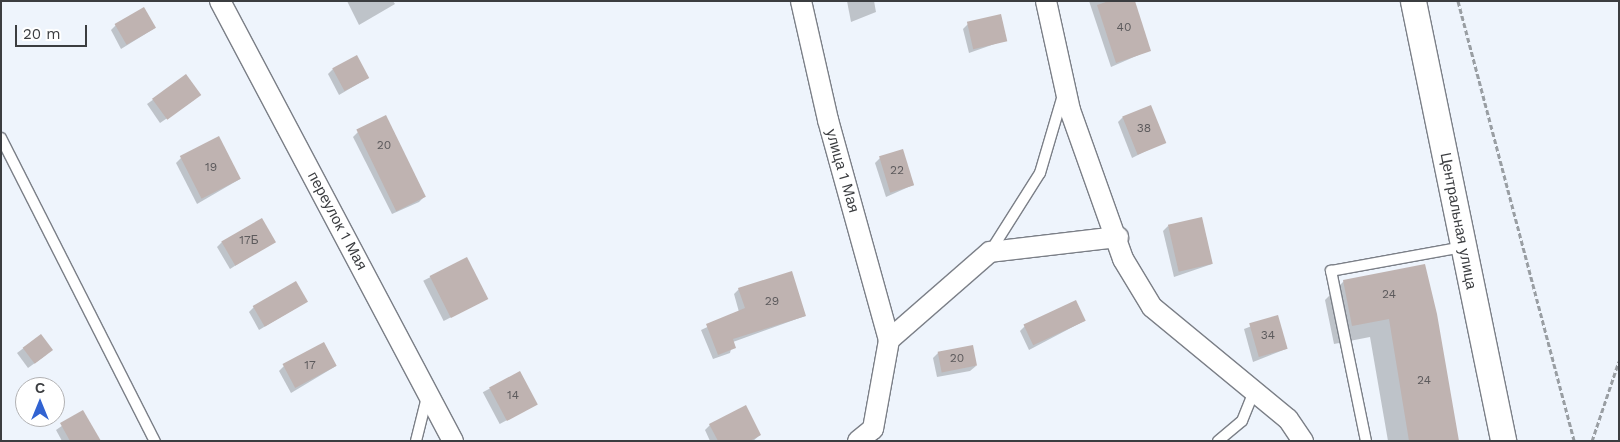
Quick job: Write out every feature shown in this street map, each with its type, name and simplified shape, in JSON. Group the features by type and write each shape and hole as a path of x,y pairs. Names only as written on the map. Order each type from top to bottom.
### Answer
{"street":[{"name":"переулок 1 Мая","path":"220,1 453,441"},
{"name":"улица 1 Мая","path":"801,1 828,120 889,340"},
{"path":"1046,1 1065,88 1118,237 1123,260 1152,307 1288,419 1303,441"},
{"name":"Центральная улица","path":"1413,1 1503,441"},
{"path":"858,441 873,429 889,340 989,253 1118,237"}],"lane":[{"path":"989,253 1040,173 1065,88"},
{"path":"1,138 155,441"},
{"path":"1366,441 1331,271 1463,247"},
{"path":"1218,441 1242,421 1254,391"},
{"path":"416,441 428,393"}],"path":[{"path":"1458,1 1574,441"},
{"path":"1592,441 1619,361"}],"building":[{"path":"1109,1 1135,1 1151,51 1116,63 1097,5"},
{"path":"144,7 156,28 127,45 115,24"},
{"path":"1001,14 1007,41 973,49 967,22"},
{"path":"357,55 369,78 344,91 332,68"},
{"path":"186,74 201,95 167,120 152,99"},
{"path":"1151,105 1166,143 1138,155 1122,117"},
{"path":"386,115 426,197 396,211 356,129"},
{"path":"219,136 241,179 202,199 180,156"},
{"path":"903,149 914,185 890,193 879,156"},
{"path":"1202,217 1213,264 1179,272 1168,225"},
{"path":"262,218 276,242 235,266 221,242"},
{"path":"467,257 488,299 451,318 430,276"},
{"path":"1425,264 1437,314 1459,441 1409,441 1389,319 1352,326 1343,280"},
{"path":"792,271 806,316 733,339 736,348 718,355 706,324 745,308 738,288"},
{"path":"296,281 308,302 265,327 253,306"},
{"path":"1076,300 1086,321 1033,345 1023,325"},
{"path":"1278,315 1288,349 1259,357 1249,323"},
{"path":"41,334 53,350 35,364 23,348"},
{"path":"324,342 337,366 295,388 283,364"},
{"path":"973,345 977,366 942,372 938,352"},
{"path":"520,371 538,405 507,421 489,387"},
{"path":"746,405 761,435 750,441 718,441 709,424"},
{"path":"83,410 101,441 70,441 62,427 65,427 65,420"}]}
